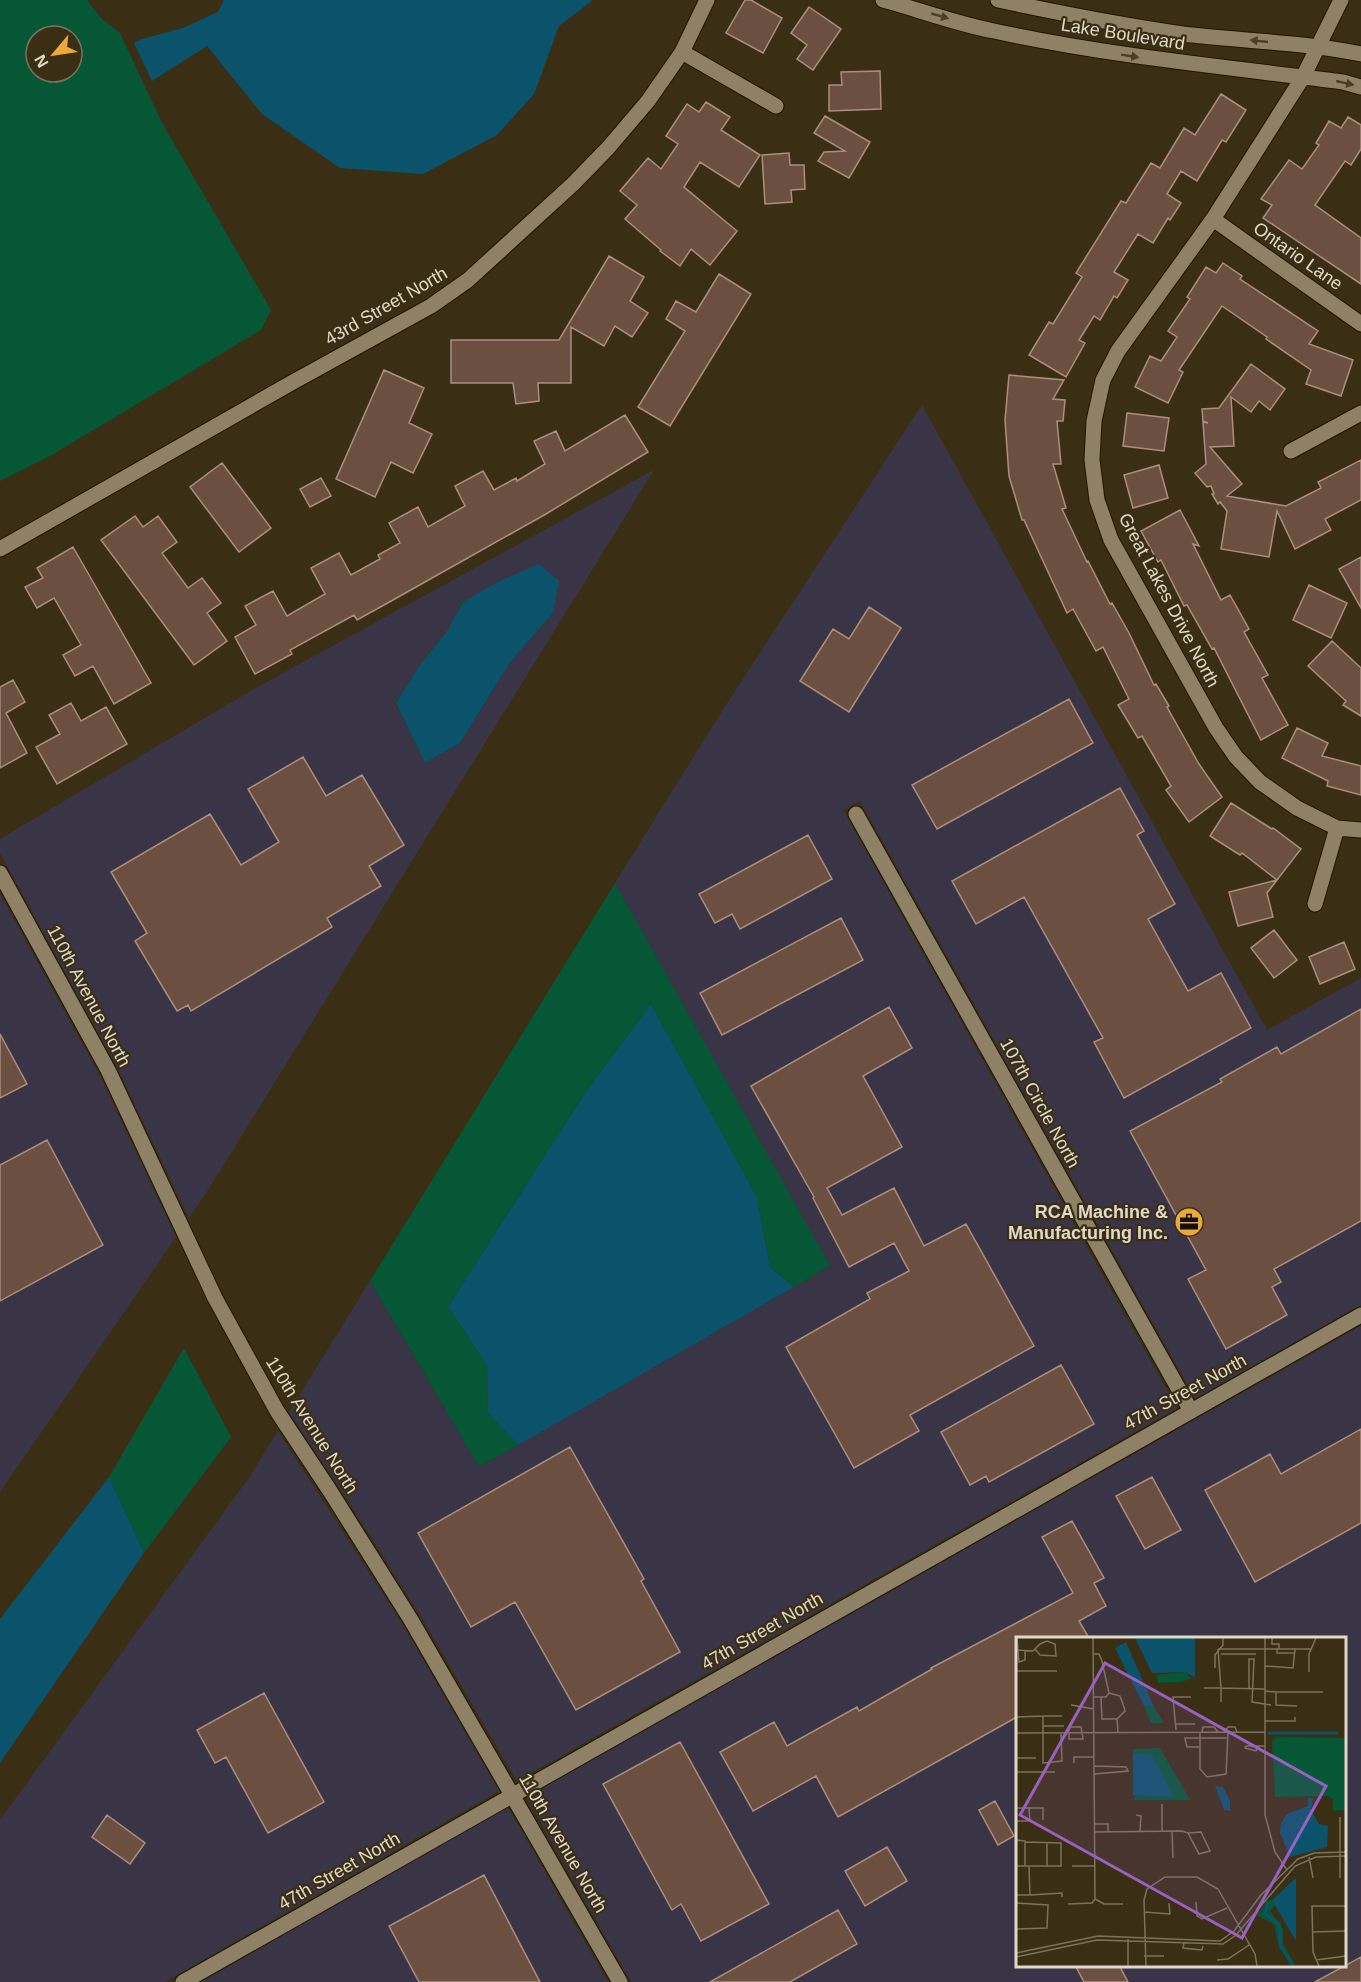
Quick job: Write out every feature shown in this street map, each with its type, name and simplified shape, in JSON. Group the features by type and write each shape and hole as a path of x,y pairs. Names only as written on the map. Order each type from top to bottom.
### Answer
{"street":[{"name":"43rd Street North","path":"0,549 431,306 468,280 573,184 608,148 648,101 682,52 707,0"},
{"name":"Lake Boulevard","path":"884,0 991,31 1086,49 1173,62 1343,82 1361,87"},
{"name":"Lake Boulevard","path":"998,0 1088,19 1184,34 1318,47 1361,54"},
{"name":"Great Lakes Drive North","path":"1341,0 1303,77 1213,219 1118,351 1103,380 1094,421 1092,460 1097,500 1111,540 1216,728 1236,757 1260,782 1297,808 1337,828 1361,830"},
{"path":"682,52 776,106"},
{"name":"Ontario Lane","path":"1213,219 1361,324"},
{"path":"1291,451 1361,413"},
{"name":"107th Circle North","path":"856,814 1191,1411"},
{"path":"1315,904 1337,828"},
{"name":"110th Avenue North","path":"0,873 108,1070 215,1298 277,1411 411,1620 620,1982"},
{"name":"47th Street North","path":"183,1982 1361,1315"}],"shaded area":[{"path":"922,405 1267,1030 1361,978 1361,1305 1195,1398 860,801 843,810 1177,1408 517,1781 420,1615 289,1412 370,1281 479,1467 829,1267 615,883 724,708"},
{"path":"654,470 189,1218 116,1065 0,853 0,839 254,689","holes":["463,602 553,613 511,661 460,743 425,763 396,703 420,665 447,631"]},
{"path":"0,894 99,1074 176,1237 0,1492"},
{"path":"1361,1326 1361,1982 631,1982 526,1797"},
{"path":"278,1431 403,1625 499,1791 165,1982 0,1982 0,1820 248,1479"},
{"path":"508,1807 608,1982 201,1982"}],"green space":[{"path":"0,0 87,0 101,18 120,33 162,123 271,310 261,330 50,456 0,481"},
{"path":"615,883 830,1266 794,1287 770,1267 757,1197 651,1004 583,1096 448,1307 487,1365 488,1413 518,1445 479,1467 370,1281"},
{"path":"184,1348 231,1437 144,1553 109,1477"}],"water":[{"path":"224,0 593,0 559,26 534,94 497,135 423,174 340,168 262,114 207,46 152,81 134,43 183,28 218,12"},
{"path":"539,564 559,581 553,613 511,661 460,743 425,763 396,703 420,665 447,631 463,602 498,582"},
{"path":"651,1004 757,1197 770,1267 794,1287 518,1445 488,1413 487,1365 448,1307 583,1096"},
{"path":"109,1477 144,1553 0,1763 0,1619"}],"building":[{"path":"745,0 751,0 782,18 763,53 726,33"},
{"path":"809,7 841,29 813,70 797,59 807,45 791,33"},
{"path":"880,71 881,109 829,111 829,85 842,85 841,72"},
{"path":"1221,94 1246,110 1226,142 1222,140 1197,181 1181,171 1167,194 1181,203 1170,220 1168,218 1153,243 1138,234 1114,272 1128,280 1117,298 1114,296 1100,320 1094,316 1079,340 1085,343 1066,377 1029,355 1049,322 1053,324 1082,277 1076,273 1121,201 1126,203 1151,163 1160,168 1184,128 1195,135"},
{"path":"706,102 730,117 721,130 760,155 739,187 700,162 684,187 737,231 710,265 691,249 680,266 625,219 637,205 620,191 648,158 661,169 678,144 666,136 687,104 699,112"},
{"path":"825,116 870,142 849,178 818,161 824,152 845,151 814,133"},
{"path":"1348,117 1361,125 1361,149 1351,165 1345,161 1315,205 1361,238 1361,284 1263,218 1272,205 1261,199 1289,160 1302,169 1319,145 1316,143 1329,121 1341,128"},
{"path":"789,153 790,165 804,165 805,189 791,190 792,202 765,204 762,155"},
{"path":"609,256 644,277 630,301 648,313 632,337 615,326 604,346 571,327 571,383 538,383 539,401 516,404 513,383 451,383 451,340 559,340"},
{"path":"1223,263 1242,276 1240,279 1318,331 1309,344 1353,360 1341,396 1306,384 1311,370 1222,306 1179,370 1183,372 1168,403 1135,387 1150,356 1161,361 1177,337 1168,331 1190,299 1187,297 1206,267 1216,273"},
{"path":"719,274 751,294 670,426 638,407 685,331 666,319 676,301 696,312"},
{"path":"1251,364 1285,389 1270,410 1259,401 1251,412 1231,397 1234,446 1210,447 1242,484 1227,496 1286,506 1321,488 1318,482 1361,460 1361,500 1325,519 1331,530 1295,549 1277,511 1269,557 1221,549 1227,511 1220,502 1218,504 1212,494 1214,494 1211,486 1207,487 1195,473 1206,464 1203,422 1208,423 1203,421 1202,409 1219,408"},
{"path":"384,370 424,388 409,423 432,434 413,473 391,462 375,497 336,479"},
{"path":"1009,375 1064,380 1053,399 1065,400 1063,421 1057,421 1061,464 1053,464 1066,508 1062,509 1087,562 1129,633 1154,685 1156,684 1169,706 1167,707 1199,764 1222,797 1189,822 1166,790 1171,786 1142,736 1138,738 1118,705 1129,699 1103,647 1096,651 1073,609 1067,613 1024,520 1022,520 1009,476 1005,420"},
{"path":"1127,413 1169,418 1164,451 1123,446"},
{"path":"625,415 648,452 546,514 357,620 354,615 290,650 292,654 255,674 235,637 256,625 245,606 273,591 287,616 325,594 311,568 339,553 351,575 380,559 378,555 400,543 389,523 418,507 428,527 465,506 455,486 483,471 494,490 516,478 517,481 545,464 534,441 556,431 565,451"},
{"path":"222,463 271,528 239,552 190,487"},
{"path":"1159,465 1168,498 1133,508 1124,475"},
{"path":"321,478 331,496 310,507 300,489"},
{"path":"1180,510 1199,546 1193,544 1221,600 1230,595 1249,629 1244,632 1268,675 1262,678 1288,725 1261,740 1214,648 1212,649 1187,605 1184,606 1161,560 1158,562 1141,531"},
{"path":"135,516 143,527 158,516 177,542 162,553 188,588 202,578 221,603 207,613 227,641 194,665 101,540"},
{"path":"73,547 151,683 114,704 93,666 75,676 63,655 81,645 54,598 37,608 25,587 43,578 37,568"},
{"path":"1361,557 1361,608 1339,569"},
{"path":"1309,585 1347,603 1331,638 1293,620"},
{"path":"869,607 901,628 849,712 800,681 833,629 849,639"},
{"path":"1332,641 1361,668 1361,716 1343,705 1346,701 1308,666"},
{"path":"13,680 25,702 6,713 27,753 0,768 0,687"},
{"path":"1069,699 1093,743 937,829 912,785"},
{"path":"71,703 81,721 106,707 127,744 57,784 36,747 60,734 49,715"},
{"path":"1297,728 1328,743 1322,756 1361,766 1361,795 1327,786 1328,781 1282,758"},
{"path":"303,757 326,796 362,775 404,845 369,866 381,886 327,918 332,927 191,1011 188,1005 177,1011 135,941 147,933 111,872 210,814 241,865 279,842 248,789"},
{"path":"1120,788 1144,831 1137,835 1175,904 1148,919 1188,991 1221,973 1251,1028 1124,1098 1094,1042 1103,1038 1024,897 976,924 952,881"},
{"path":"1231,803 1273,828 1301,849 1277,880 1242,853 1240,855 1210,836"},
{"path":"808,835 832,879 740,929 732,914 715,923 699,894"},
{"path":"1277,880 1267,893 1273,917 1238,926 1229,892"},
{"path":"841,918 863,960 722,1035 700,993"},
{"path":"1274,930 1297,960 1274,978 1251,948"},
{"path":"1344,942 1355,969 1320,984 1309,957"},
{"path":"889,1007 912,1048 863,1076 902,1147 827,1188 842,1215 894,1188 924,1246 966,1224 1034,1346 910,1415 919,1431 854,1468 786,1347 870,1299 867,1293 909,1271 894,1243 849,1267 814,1197 751,1086"},
{"path":"1361,1009 1361,1221 1274,1269 1281,1282 1272,1287 1287,1315 1226,1349 1188,1279 1206,1270 1130,1131 1222,1082 1220,1079 1277,1047 1281,1054"},
{"path":"0,1034 27,1084 0,1098"},
{"path":"47,1140 103,1245 0,1301 0,1165"},
{"path":"1061,1365 1094,1424 989,1482 986,1476 970,1485 941,1432"},
{"path":"1361,1429 1361,1523 1255,1582 1205,1490 1270,1454 1281,1474"},
{"path":"570,1447 644,1579 641,1581 680,1652 576,1710 515,1602 471,1627 418,1533"},
{"path":"1152,1477 1181,1530 1145,1549 1116,1496"},
{"path":"1072,1521 1104,1578 1094,1583 1106,1606 1079,1621 1088,1637 1016,1637 1016,1718 838,1817 816,1776 753,1811 720,1752 774,1722 787,1746 857,1707 859,1711 931,1668 1073,1593 1042,1537"},
{"path":"264,1693 324,1802 268,1833 226,1757 215,1763 197,1730"},
{"path":"680,1742 769,1904 701,1941 681,1904 672,1910 603,1784"},
{"path":"995,1801 1014,1836 998,1845 979,1810"},
{"path":"107,1815 145,1843 130,1864 92,1837"},
{"path":"887,1847 907,1881 865,1906 845,1871"},
{"path":"484,1875 540,1982 419,1982 389,1926"},
{"path":"838,1910 857,1944 790,1982 710,1982"},
{"path":"1361,1957 1361,1982 1315,1982 1346,1967"},
{"path":"1076,1967 1120,1967 1128,1982 1084,1982"}],"place":[{"name":"RCA Machine & Manufacturing Inc.","path":"1189,1222"}]}
